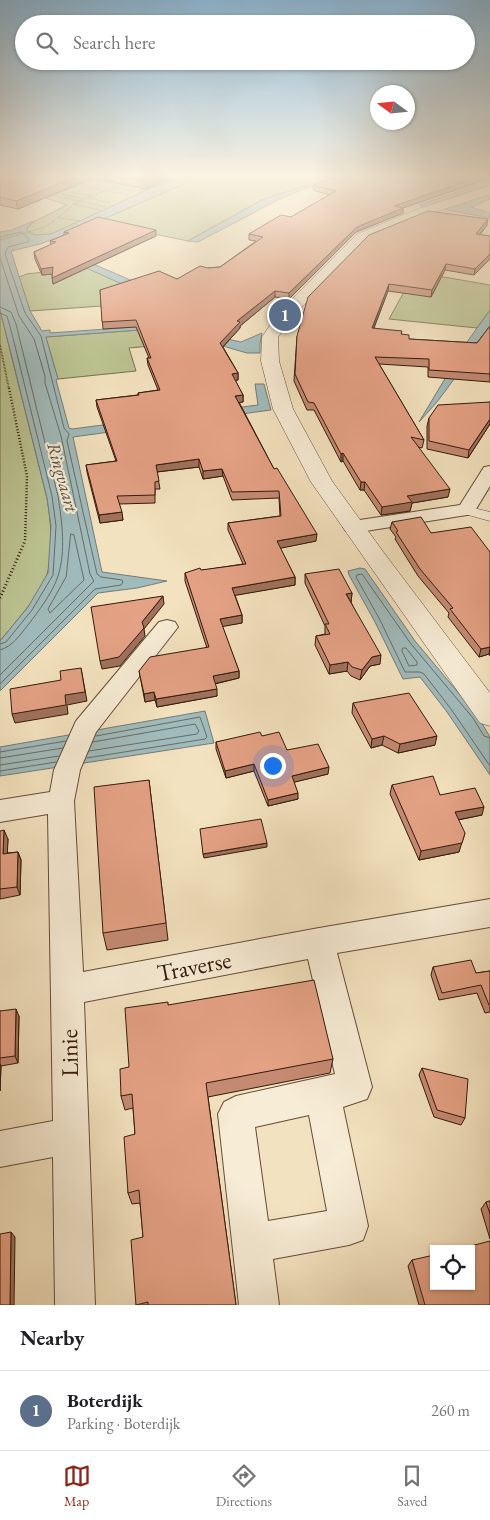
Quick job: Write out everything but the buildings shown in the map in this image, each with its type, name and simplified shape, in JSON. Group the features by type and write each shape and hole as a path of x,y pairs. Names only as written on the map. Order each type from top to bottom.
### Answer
{"street":[{"path":"362,237 285,316 270,337 270,361 283,409 322,482 490,715"},
{"path":"466,510 490,471"},
{"path":"353,527 466,510 490,517"},
{"name":"Linie","path":"75,1305 68,990 61,801 67,770 85,728 167,627"},
{"path":"0,811 61,801"},
{"name":"Traverse","path":"68,990 319,942 490,913"},
{"path":"259,1305 236,1114 355,1087 319,942"},
{"path":"251,1243 349,1226 323,1094"},
{"path":"0,1149 71,1136"}],"path":[{"path":"0,345 27,476 26,539 0,598"}],"green space":[{"path":"168,237 195,237 188,241"},
{"path":"84,267 160,302 30,311 19,277 27,274"},
{"path":"415,272 490,285 490,310 477,328 389,319"},
{"path":"0,310 47,498 51,544 48,571 41,588 0,641"},
{"path":"180,327 206,341 129,348 136,371 58,379 45,337"}],"water":[{"name":"Ringvaart","path":"0,237 60,237 11,251 30,311 42,331 50,330 50,333 191,323 214,336 241,342 262,333 260,353 247,353 202,340 180,327 46,337 69,428 258,405 255,384 264,384 271,410 73,437 102,572 167,581 137,588 98,593 0,691 0,641 28,607 48,573 51,526 47,498 0,310"},
{"path":"195,237 208,237 198,242 188,241"},
{"path":"75,263 91,263 165,295 124,285"},
{"path":"490,310 490,331 437,402 419,422 467,342"},
{"path":"360,568 365,569 415,641 477,715 490,737 490,775 447,712 420,677 403,679 349,575 348,571"},
{"path":"205,711 214,743 0,776 0,747"}],"place":[{"name":"Boterdijk","path":"285,315"}]}
